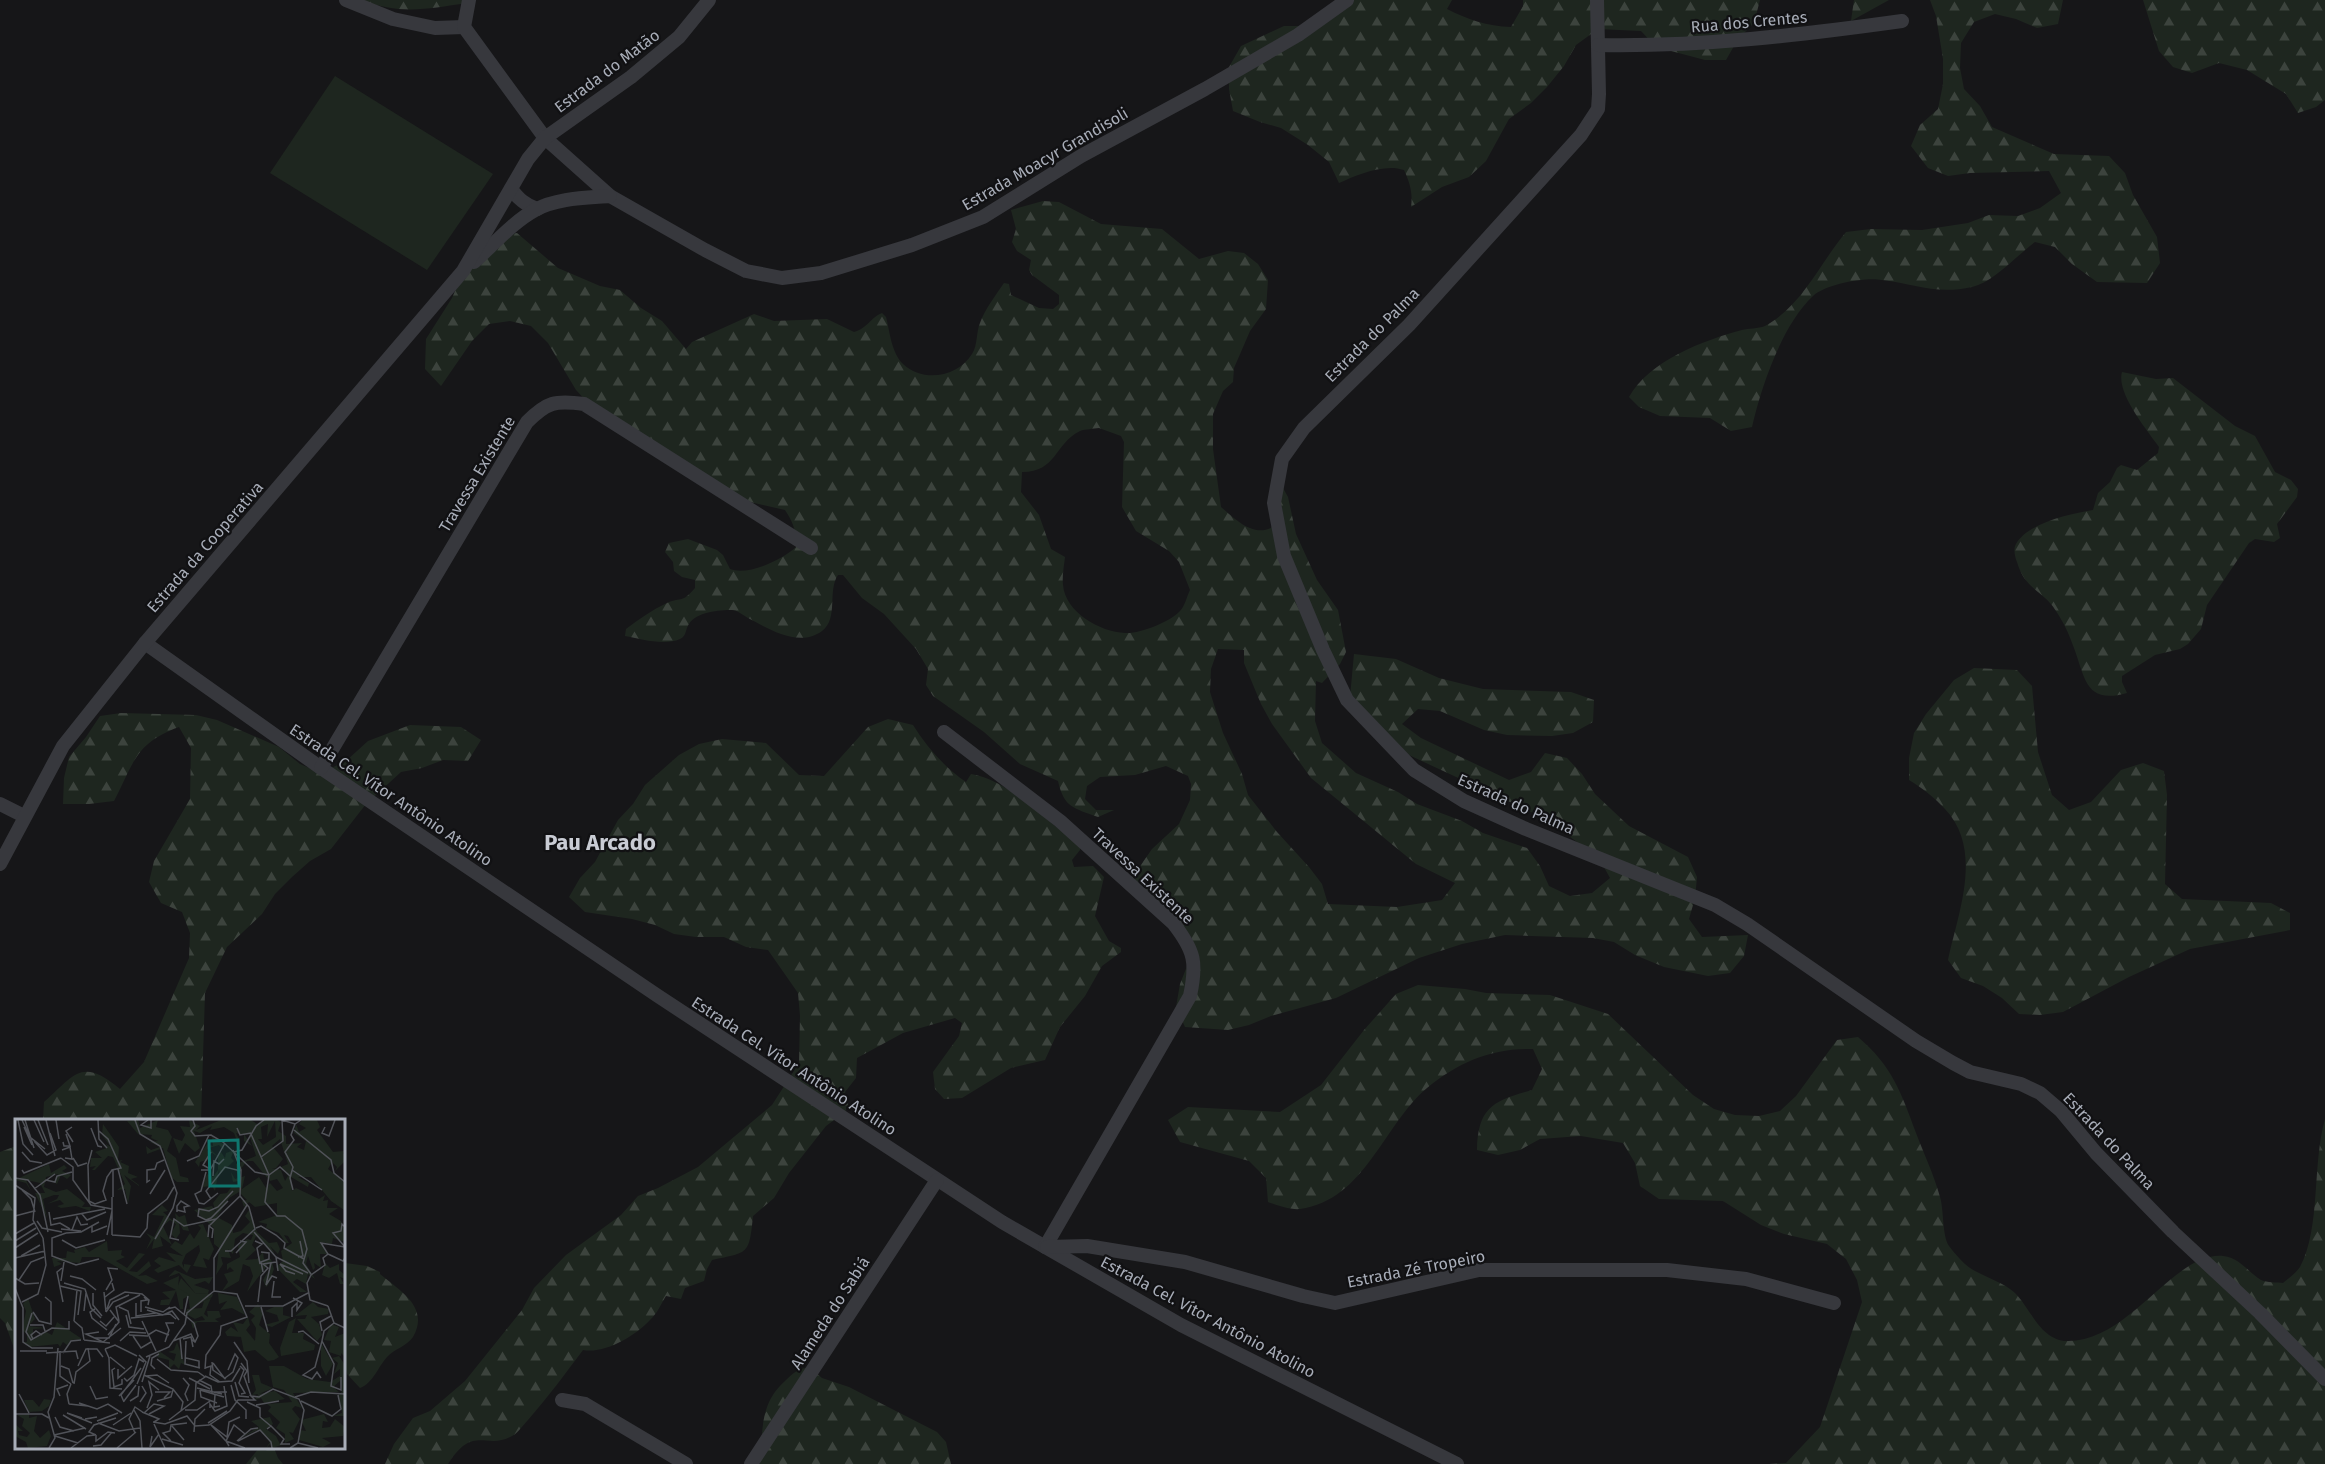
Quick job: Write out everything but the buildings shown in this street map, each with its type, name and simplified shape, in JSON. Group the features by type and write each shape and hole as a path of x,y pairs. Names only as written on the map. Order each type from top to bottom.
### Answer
{"street":[{"path":"346,0 393,19 435,28 464,27"},
{"path":"469,0 464,27 545,138"},
{"name":"Estrada do Matão","path":"464,271 528,159 545,138 631,77 679,37 709,0"},
{"name":"Estrada Moacyr Grandisoli","path":"545,138 610,196 746,271 782,278 821,273 912,245 983,217 1081,156 1205,89 1298,35 1347,0"},
{"name":"Estrada do Palma","path":"1597,0 1598,109 1591,123 1409,325 1304,428 1282,459 1274,503 1284,556 1323,650 1347,700 1414,770 1464,801 1526,829 1715,905 1747,924 1916,1041 1953,1063 1970,1072 2021,1084 2040,1093 2061,1111 2096,1153 2173,1232 2282,1334 2325,1379"},
{"name":"Rua dos Crentes","path":"1599,45 1658,45 1770,38 1902,21"},
{"path":"511,189 518,199 537,209"},
{"path":"464,271 525,216 537,209 552,203 610,196"},
{"name":"Estrada da Cooperativa","path":"0,864 63,746 145,643 464,271"},
{"name":"Travessa Existente","path":"321,768 527,422 543,406 562,401 584,404 811,548"},
{"name":"Estrada Cel. Vítor Antônio Atolino","path":"145,643 321,768 658,996 937,1180 1045,1247 1181,1325 1455,1464"},
{"name":"Travessa Existente","path":"944,732 1059,821 1173,923 1187,940 1196,969 1190,996 1045,1247"},
{"path":"0,804 24,816"},
{"name":"Alameda do Sabiá","path":"751,1464 937,1180"},
{"name":"Estrada Zé Tropeiro","path":"1045,1247 1088,1246 1185,1262 1335,1303 1479,1270 1667,1270 1746,1280 1833,1303"},
{"path":"562,1400 585,1404 686,1464"}],"green space":[{"path":"361,0 471,0 467,3 439,7 401,9 375,5"},
{"path":"1350,0 1452,0 1447,9 1455,13 1486,24 1511,27 1523,6 1523,0 1760,0 1754,23 1738,39 1726,60 1705,60 1656,47 1641,31 1598,29 1576,45 1564,66 1547,87 1531,103 1509,119 1486,161 1469,177 1442,187 1411,207 1412,197 1404,170 1380,169 1339,183 1329,162 1308,145 1281,128 1233,111 1229,89 1229,67 1241,46 1284,26 1311,26"},
{"path":"1854,0 1889,0 1851,21"},
{"path":"1930,0 2063,0 2058,24 2037,28 2016,19 1995,14 1974,22 1961,43 1960,68 1964,89 1980,106 1992,127 2054,154 2109,156 2125,173 2133,195 2157,237 2160,263 2147,283 2097,282 2072,264 2055,247 2035,242 1989,280 1972,287 1948,290 1875,279 1846,282 1827,288 1813,296 1792,323 1774,357 1752,427 1731,431 1710,418 1660,416 1639,407 1629,397 1638,384 1664,363 1711,340 1742,330 1765,326 1790,307 1846,232 1871,229 1922,230 1968,223 1989,215 2018,216 2040,208 2061,193 2049,171 1970,173 1948,176 1928,168 1911,146 1920,125 1938,109 1943,84 1943,59 1936,16"},
{"path":"2143,0 2325,0 2325,100 2316,107 2298,113 2286,94 2247,70 2219,63 2192,73 2173,67 2159,51"},
{"path":"335,76 493,174 427,270 270,173"},
{"path":"1043,201 1059,202 1101,224 1162,229 1199,259 1228,251 1244,253 1258,264 1268,280 1266,309 1250,331 1234,368 1233,382 1223,391 1213,414 1213,449 1221,507 1244,525 1257,530 1271,528 1283,488 1288,497 1296,534 1317,580 1338,610 1346,652 1340,664 1322,683 1316,681 1315,721 1322,743 1356,773 1398,792 1417,804 1462,821 1483,833 1527,848 1540,866 1549,886 1570,896 1592,893 1610,878 1599,858 1544,818 1396,749 1350,697 1354,654 1396,659 1439,678 1483,689 1571,692 1594,700 1593,722 1573,733 1552,736 1507,735 1484,730 1440,711 1418,709 1402,724 1421,738 1509,780 1531,772 1545,753 1567,758 1582,774 1595,794 1629,826 1688,857 1697,877 1695,898 1689,919 1702,937 1748,935 1744,956 1730,973 1708,976 1664,967 1635,955 1614,942 1593,938 1505,935 1462,944 1419,958 1336,998 1271,1016 1249,1025 1228,1030 1185,1027 1176,1007 1180,984 1193,951 1131,879 1152,849 1179,824 1190,800 1191,784 1188,776 1166,766 1135,775 1100,777 1087,786 1085,799 1096,810 1114,810 1098,817 1076,809 1063,797 1058,781 1020,764 984,732 933,696 926,685 928,669 916,649 884,614 862,598 843,575 838,575 835,581 832,612 827,626 813,636 804,638 784,635 732,610 702,614 692,620 684,636 674,641 652,641 625,636 626,629 641,618 667,603 684,598 695,588 695,580 682,577 674,571 673,562 665,552 669,543 688,539 717,550 723,555 730,569 737,571 755,569 774,562 796,547 794,527 785,510 746,501 592,407 576,390 548,343 531,326 510,321 489,324 472,341 441,386 425,369 426,339 452,298 461,277 496,236 517,233 558,268 600,286 620,290 641,308 662,321 686,349 692,342 754,314 774,321 827,319 854,332 882,313 886,317 893,348 903,364 920,374 940,375 958,368 972,354 982,318 1004,283 1009,284 1011,295 1039,308 1053,309 1059,304 1059,295 1032,275 1029,270 1031,260 1017,251 1012,242 1016,229 1011,210","holes":["1099,428 1121,436 1124,442 1122,507 1136,531 1169,551 1179,562 1190,590 1180,611 1162,623 1139,632 1125,633 1105,629 1085,619 1070,604 1063,585 1065,557 1051,549 1039,515 1021,492 1022,472 1033,471 1049,462 1071,436 1080,431","1218,649 1244,650 1244,663 1261,704 1272,724 1311,778 1416,864 1455,883 1442,900 1397,907 1328,904 1322,884 1248,795 1242,774 1223,733 1210,692 1211,669"]},
{"path":"2122,372 2156,379 2173,378 2235,426 2255,436 2275,472 2291,480 2298,489 2297,497 2277,524 2280,538 2274,542 2255,539 2249,543 2207,605 2201,629 2188,644 2180,649 2155,655 2122,676 2127,693 2113,696 2095,692 2089,686 2061,620 2046,598 2025,579 2014,551 2022,537 2039,525 2061,517 2093,510 2098,493 2110,482 2121,465 2137,470 2158,453 2159,447 2128,400 2121,381"},
{"path":"1974,668 2017,670 2032,686 2038,752 2052,795 2069,810 2091,802 2121,770 2143,763 2164,771 2167,795 2165,884 2182,899 2271,903 2290,913 2290,930 2190,949 2129,977 2063,1012 2040,1015 2019,1014 2002,998 1983,986 1961,978 1948,960 1965,882 1966,862 1963,843 1957,825 1945,809 1909,780 1909,758 1914,733 1926,714 1954,680"},
{"path":"121,713 196,715 217,720 279,747 300,764 321,773 346,761 368,741 410,725 461,727 481,740 468,761 443,760 422,768 401,772 366,804 331,849 310,861 292,877 275,894 262,914 227,947 205,993 201,1119 43,1119 44,1102 79,1073 96,1074 120,1089 144,1062 189,958 190,933 182,912 161,903 149,882 154,861 190,799 191,748 179,727 164,733 144,747 114,801 63,804 64,778 69,757 100,716"},
{"path":"888,719 913,725 936,756 966,782 971,774 1000,785 1014,793 1080,844 1080,850 1072,860 1074,867 1093,866 1104,877 1095,916 1109,941 1121,948 1121,952 1102,966 1085,996 1060,1027 1045,1060 1011,1068 962,1098 944,1099 935,1089 933,1072 959,1036 962,1023 955,1018 903,1033 857,1058 856,1078 845,1092 848,1105 845,1112 826,1126 789,1173 774,1198 753,1216 750,1238 745,1250 712,1260 704,1281 685,1288 681,1299 666,1296 652,1318 628,1338 601,1349 583,1350 542,1403 512,1436 503,1440 480,1440 465,1444 448,1464 385,1464 394,1444 413,1418 430,1411 465,1381 522,1310 534,1288 566,1255 621,1215 638,1196 698,1167 772,1105 799,1063 798,993 768,950 746,947 724,937 674,934 655,925 632,919 585,912 569,897 580,878 595,862 618,820 633,804 645,785 679,755 699,744 722,739 766,743 799,775 824,776 868,727"},
{"path":"1418,985 1486,993 1550,995 1608,1014 1693,1095 1714,1109 1735,1115 1759,1116 1780,1111 1796,1096 1837,1040 1858,1037 1879,1058 1900,1092 1938,1189 1945,1236 1949,1246 1972,1269 2011,1289 2043,1330 2058,1339 2067,1341 2090,1337 2111,1328 2168,1281 2186,1268 2205,1259 2229,1257 2261,1280 2283,1283 2300,1267 2307,1251 2314,1215 2321,1137 2325,1119 2325,1464 1769,1464 1786,1463 1820,1427 1862,1302 1857,1280 1846,1259 1827,1244 1784,1234 1761,1225 1723,1201 1659,1199 1640,1186 1635,1163 1623,1143 1581,1136 1540,1139 1520,1150 1498,1155 1477,1150 1481,1124 1490,1108 1507,1098 1532,1090 1542,1069 1533,1049 1503,1051 1476,1058 1439,1079 1412,1103 1357,1177 1341,1192 1322,1203 1300,1209 1268,1202 1266,1178 1249,1161 1180,1142 1168,1120 1188,1107 1280,1112 1321,1085 1396,994"},
{"path":"15,1146 15,1351 5,1323 0,1318 0,1152"},
{"path":"345,1263 367,1266 380,1272 404,1293 415,1308 418,1317 413,1337 390,1354 365,1386 360,1388 347,1374 345,1363"},
{"path":"809,1367 822,1378 849,1387 937,1432 946,1442 951,1464 760,1464 762,1430 766,1409 771,1399 791,1376"},
{"path":"258,1449 274,1449 283,1464 246,1464"}],"district":[{"name":"Pau Arcado","path":"600,842"}]}
